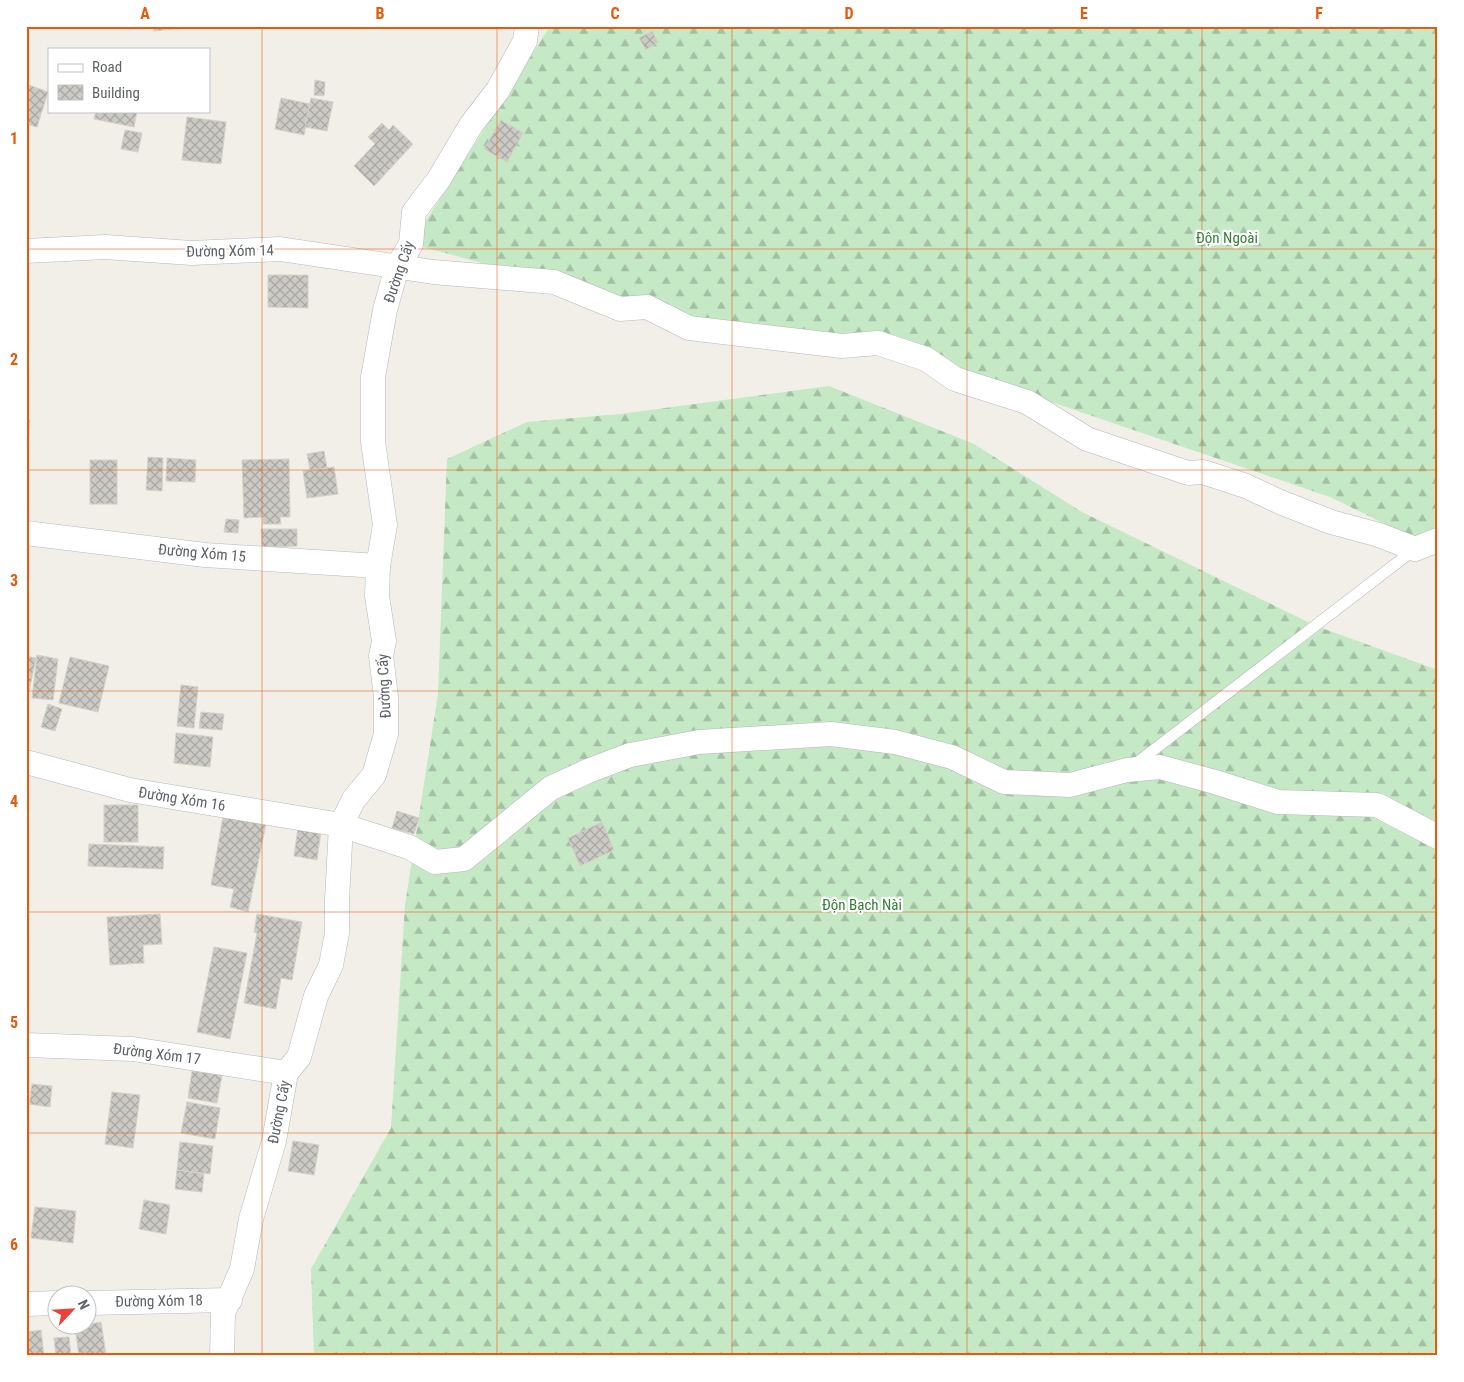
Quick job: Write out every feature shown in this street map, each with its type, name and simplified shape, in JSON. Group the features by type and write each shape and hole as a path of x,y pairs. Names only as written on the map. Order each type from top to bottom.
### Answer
{"street":[{"name":"Đường Cấy","path":"222,1356 224,1313 242,1269 251,1219 274,1141 286,1073 299,1057 316,996 332,957 337,933 336,900 340,825 354,799 374,776 386,734 386,697 381,656 384,641 377,596 378,566 385,524 373,442 373,377 385,310 397,267 411,244 414,212 439,179 471,125 498,90 525,41 527,26"},
{"name":"Đường Xóm 14","path":"26,251 105,247 192,253 280,249 433,272 554,282 620,309 647,307 688,328 842,346 878,342 926,359 955,379 1027,402 1087,439 1188,473 1203,472 1246,486 1331,522 1415,549"},
{"name":"Đường Xóm 15","path":"26,533 205,555 378,566"},
{"path":"1415,549 1438,540"},
{"name":"Đường Xóm 16","path":"26,762 130,790 340,825 409,847 435,862 464,859 551,788 630,755 699,742 831,734 895,742 952,757 1004,782 1070,785 1127,770 1160,767 1278,802 1377,805 1438,837"},
{"name":"Đường Xóm 17","path":"26,1045 133,1049 286,1073"},
{"name":"Đường Xóm 18","path":"98,1303 230,1300"},
{"path":"26,1304 48,1303"}],"lane":[{"path":"1127,770 1415,549"}],"green space":[{"name":"Độn Ngoài","path":"550,26 1438,26 1438,550 1330,497 878,343 681,316 411,244"},
{"name":"Độn Bạch Nài","path":"829,386 974,444 1082,512 1316,626 1438,670 1438,1356 314,1356 311,1269 391,1128 405,905 438,694 447,459 527,422 620,414"}],"building":[{"path":"153,26 207,26 153,31"},
{"path":"652,31 658,42 646,50 639,38"},
{"path":"315,80 325,82 324,96 314,95"},
{"path":"26,84 48,92 37,127 26,124"},
{"path":"281,98 310,104 304,135 275,129"},
{"path":"311,98 333,102 327,131 305,127"},
{"path":"96,112 137,112 134,127 94,119"},
{"path":"187,117 226,122 221,164 182,160"},
{"path":"501,120 523,133 507,162 484,149"},
{"path":"382,123 389,130 393,125 413,144 374,186 354,166 375,144 368,137"},
{"path":"125,130 142,133 138,152 121,149"},
{"path":"268,275 308,275 308,308 268,307"},
{"path":"26,419 30,420 27,466 26,466"},
{"path":"324,451 327,468 310,470 307,454"},
{"path":"148,457 163,458 162,491 146,490"},
{"path":"167,458 196,460 195,482 166,481"},
{"path":"289,459 290,517 280,517 281,524 263,524 263,517 244,518 242,460"},
{"path":"90,460 117,460 117,504 90,504"},
{"path":"334,467 338,494 307,498 303,471"},
{"path":"226,519 239,520 238,533 224,532"},
{"path":"261,529 297,529 297,546 262,547"},
{"path":"37,655 58,659 53,700 32,698"},
{"path":"26,656 36,658 28,696 26,695"},
{"path":"70,657 109,666 98,712 59,703"},
{"path":"181,685 198,687 194,728 177,726"},
{"path":"48,704 62,709 55,731 41,727"},
{"path":"201,712 224,714 222,730 199,728"},
{"path":"176,733 213,737 210,767 174,763"},
{"path":"104,805 138,805 138,842 104,842"},
{"path":"224,811 267,819 248,912 230,907 234,889 211,885"},
{"path":"397,811 419,818 414,834 392,828"},
{"path":"602,822 614,850 580,866 568,838"},
{"path":"298,828 321,831 317,860 294,856"},
{"path":"89,844 164,847 163,869 88,866"},
{"path":"160,914 162,944 143,945 144,963 110,965 107,917"},
{"path":"257,914 302,922 292,980 281,978 276,1009 244,1003 257,933 254,932"},
{"path":"214,947 247,953 230,1039 197,1032"},
{"path":"192,1071 222,1075 217,1103 188,1098"},
{"path":"32,1084 52,1086 50,1107 29,1104"},
{"path":"112,1092 140,1095 133,1148 105,1144"},
{"path":"187,1102 220,1108 215,1139 181,1133"},
{"path":"293,1141 319,1145 314,1175 288,1171"},
{"path":"180,1142 213,1146 210,1174 177,1170"},
{"path":"177,1170 204,1174 202,1192 175,1189"},
{"path":"144,1200 170,1205 166,1234 139,1229"},
{"path":"35,1207 76,1211 73,1243 31,1238"},
{"path":"101,1322 106,1355 79,1356 76,1334 98,1334 98,1323"},
{"path":"41,1330 44,1356 26,1356 26,1332"},
{"path":"69,1337 71,1356 56,1356 54,1338"}]}
